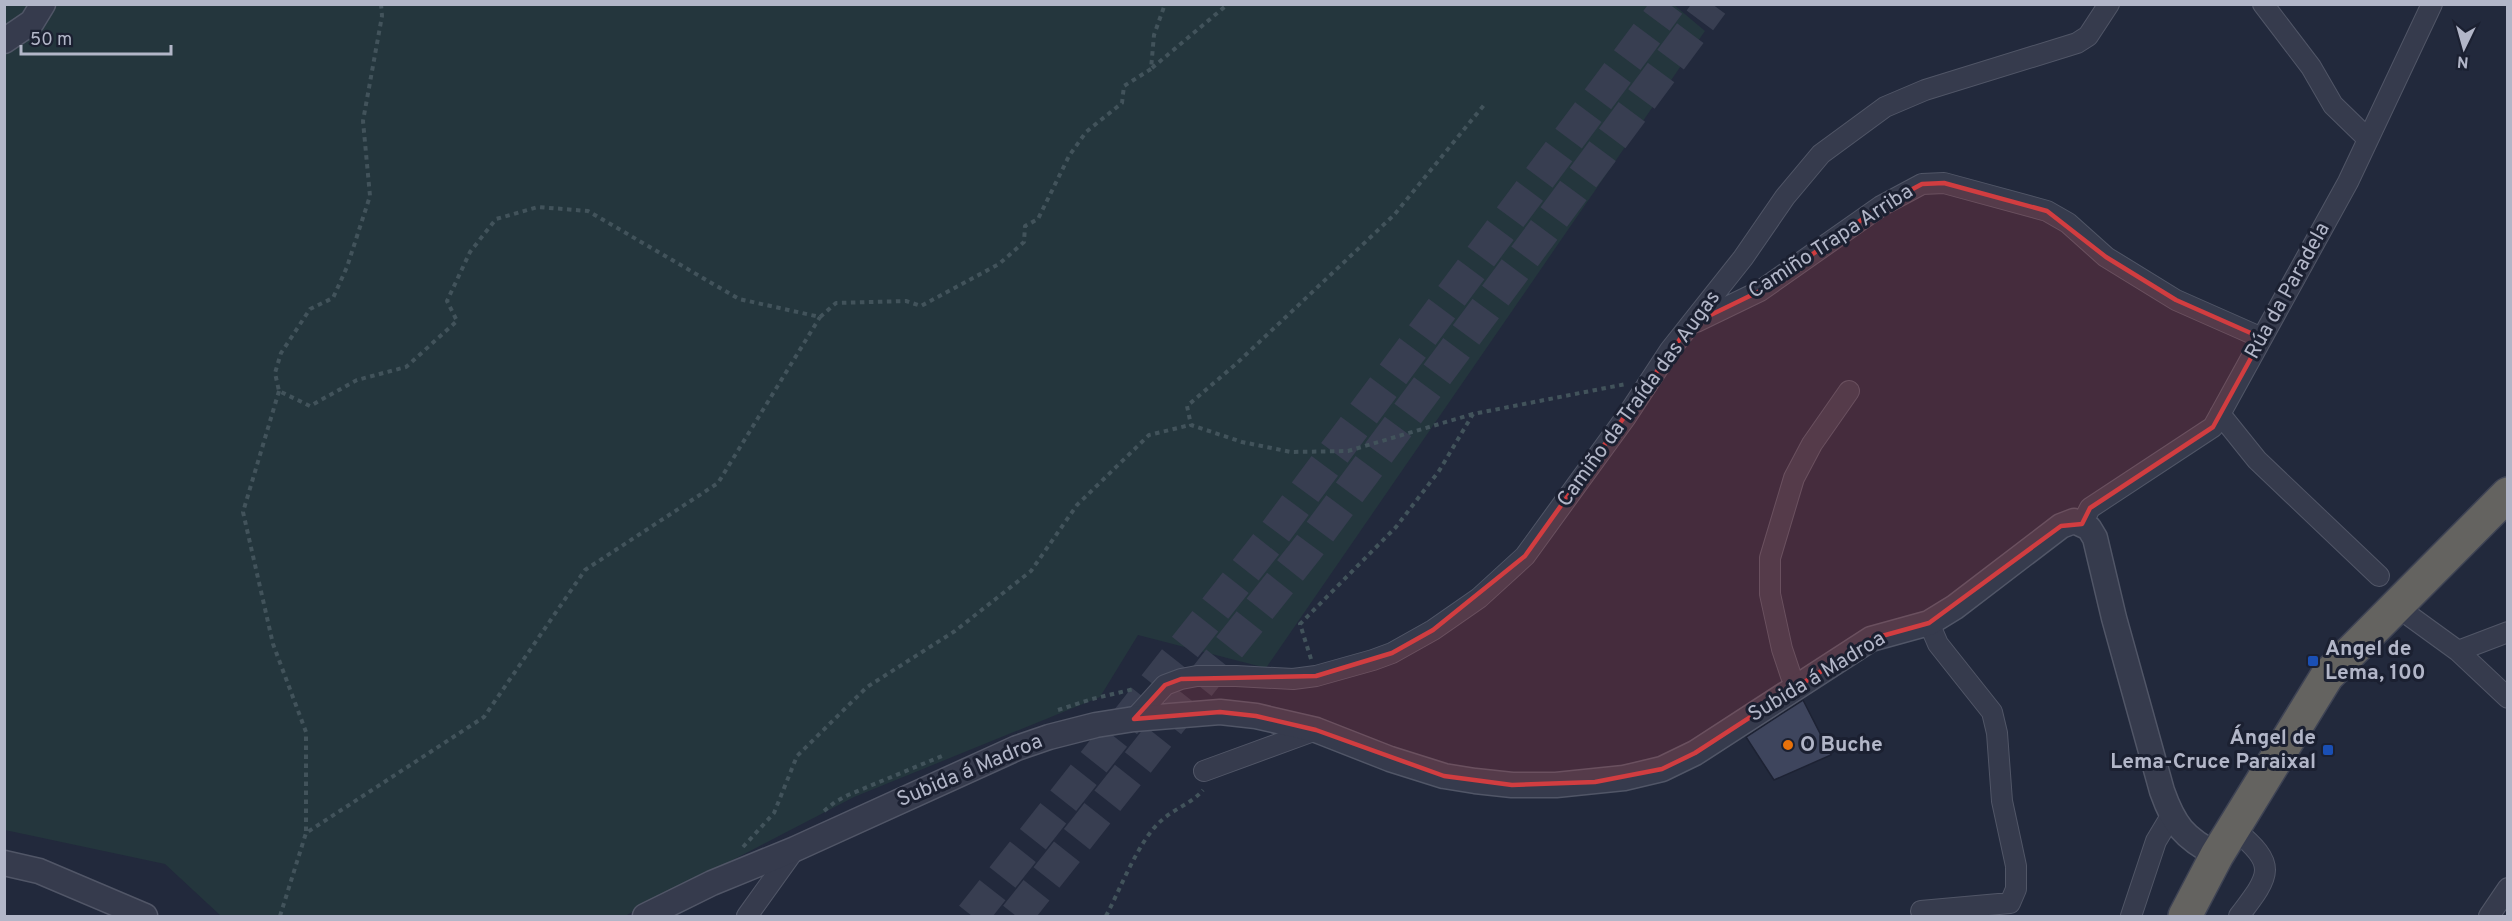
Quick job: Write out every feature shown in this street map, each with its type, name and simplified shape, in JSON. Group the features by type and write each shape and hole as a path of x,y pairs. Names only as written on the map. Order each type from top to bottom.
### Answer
{"highway":[{"path":"2185,916 2225,842 2328,676 2508,494"}],"street":[{"path":"4,41 32,22 43,4"},
{"name":"Camiño da Traída das Augas","path":"1134,719 1165,685 1181,679 1197,676 1293,679 1316,676 1392,653 1433,630 1502,579 1536,541 1626,417 1650,379 1743,258 1785,197 1821,154 1885,107 1925,90 2077,44 2097,26 2109,4"},
{"path":"2263,4 2311,67 2333,105 2368,139"},
{"name":"Rúa da Paradela","path":"2082,524 2090,508 2213,427 2348,182 2432,4"},
{"name":"Camiño Trapa Arriba","path":"1690,325 1760,291 1881,206 1922,184 1944,183 2047,211 2068,223 2106,257 2176,300 2262,338"},
{"path":"1798,687 1791,676 1782,649 1770,594 1770,558 1794,478 1812,444 1849,391"},
{"path":"2220,414 2257,460 2379,576"},
{"name":"Subida á Madroa","path":"645,916 712,883 795,849 1017,747 1087,727 1134,719 1221,712 1256,716 1316,730 1390,759 1444,776 1512,785 1585,783 1624,778 1662,769 1695,753 1871,639 1929,623 1955,608 2061,526 2074,521 2082,524"},
{"path":"2082,524 2089,528 2095,538 2114,618 2171,816 2185,835 2254,846 2263,858 2266,870 2263,884 2239,916"},
{"path":"2396,606 2458,651 2508,698"},
{"path":"1921,911 2010,903 2016,889 2016,866 2002,801 1997,734 1992,712 1938,644 1929,623"},
{"path":"2458,651 2508,632"},
{"path":"1204,771 1316,730"},
{"path":"2131,916 2157,841 2171,816"},
{"path":"747,916 795,849"},
{"path":"4,863 39,871 145,916"},
{"path":"2489,916 2508,888"}],"path":[{"path":"280,916 306,833 306,732 273,644 243,512 279,391 275,373 281,353 310,309 333,298 347,267 370,196 363,121 382,16 381,4"},
{"path":"1151,69 1154,35 1165,4"},
{"path":"306,833 484,717 585,570 718,483 820,317 836,303 906,301 921,306 999,264 1024,242 1025,226 1038,219 1069,156 1086,132 1122,103 1124,86 1151,69 1228,4"},
{"path":"1191,425 1187,406 1236,364 1394,215 1484,105"},
{"path":"279,391 310,406 357,380 406,367 457,321 447,301 470,252 496,219 538,207 588,211 739,299 820,317"},
{"path":"742,846 774,813 797,756 867,687 955,631 1031,571 1077,505 1149,435 1191,425 1242,442 1291,452 1348,451 1473,414 1650,379"},
{"path":"1316,676 1300,624 1396,527 1439,471 1473,414"},
{"path":"1106,916 1135,856 1161,820 1194,800 1211,780 1204,771"}],"highlighted area":[{"path":"1944,183 2047,211 2106,257 2176,300 2262,338 2213,427 2090,508 2082,524 2061,526 1929,623 1871,639 1695,753 1662,769 1595,782 1512,785 1444,776 1316,730 1256,716 1220,712 1134,719 1165,685 1181,679 1316,676 1392,653 1433,630 1525,556 1690,325 1760,291 1881,206 1922,184"}],"shaded area":[{"path":"1673,4 1705,31 1266,668 1138,635 1100,697 854,797 625,916 221,916 165,864 5,830 5,5"}],"building":[{"name":"O Buche","path":"1803,700 1831,755 1774,780 1746,737"}],"tunnel":[{"path":"972,916 1268,542 1669,4"},
{"path":"1016,916 1307,549 1712,4"}],"place":[{"name":"Angel de Lema, 100","path":"2313,661"},
{"name":"O Buche","path":"1788,745"},
{"name":"Ángel de Lema-Cruce Paraixal","path":"2328,750"}]}
